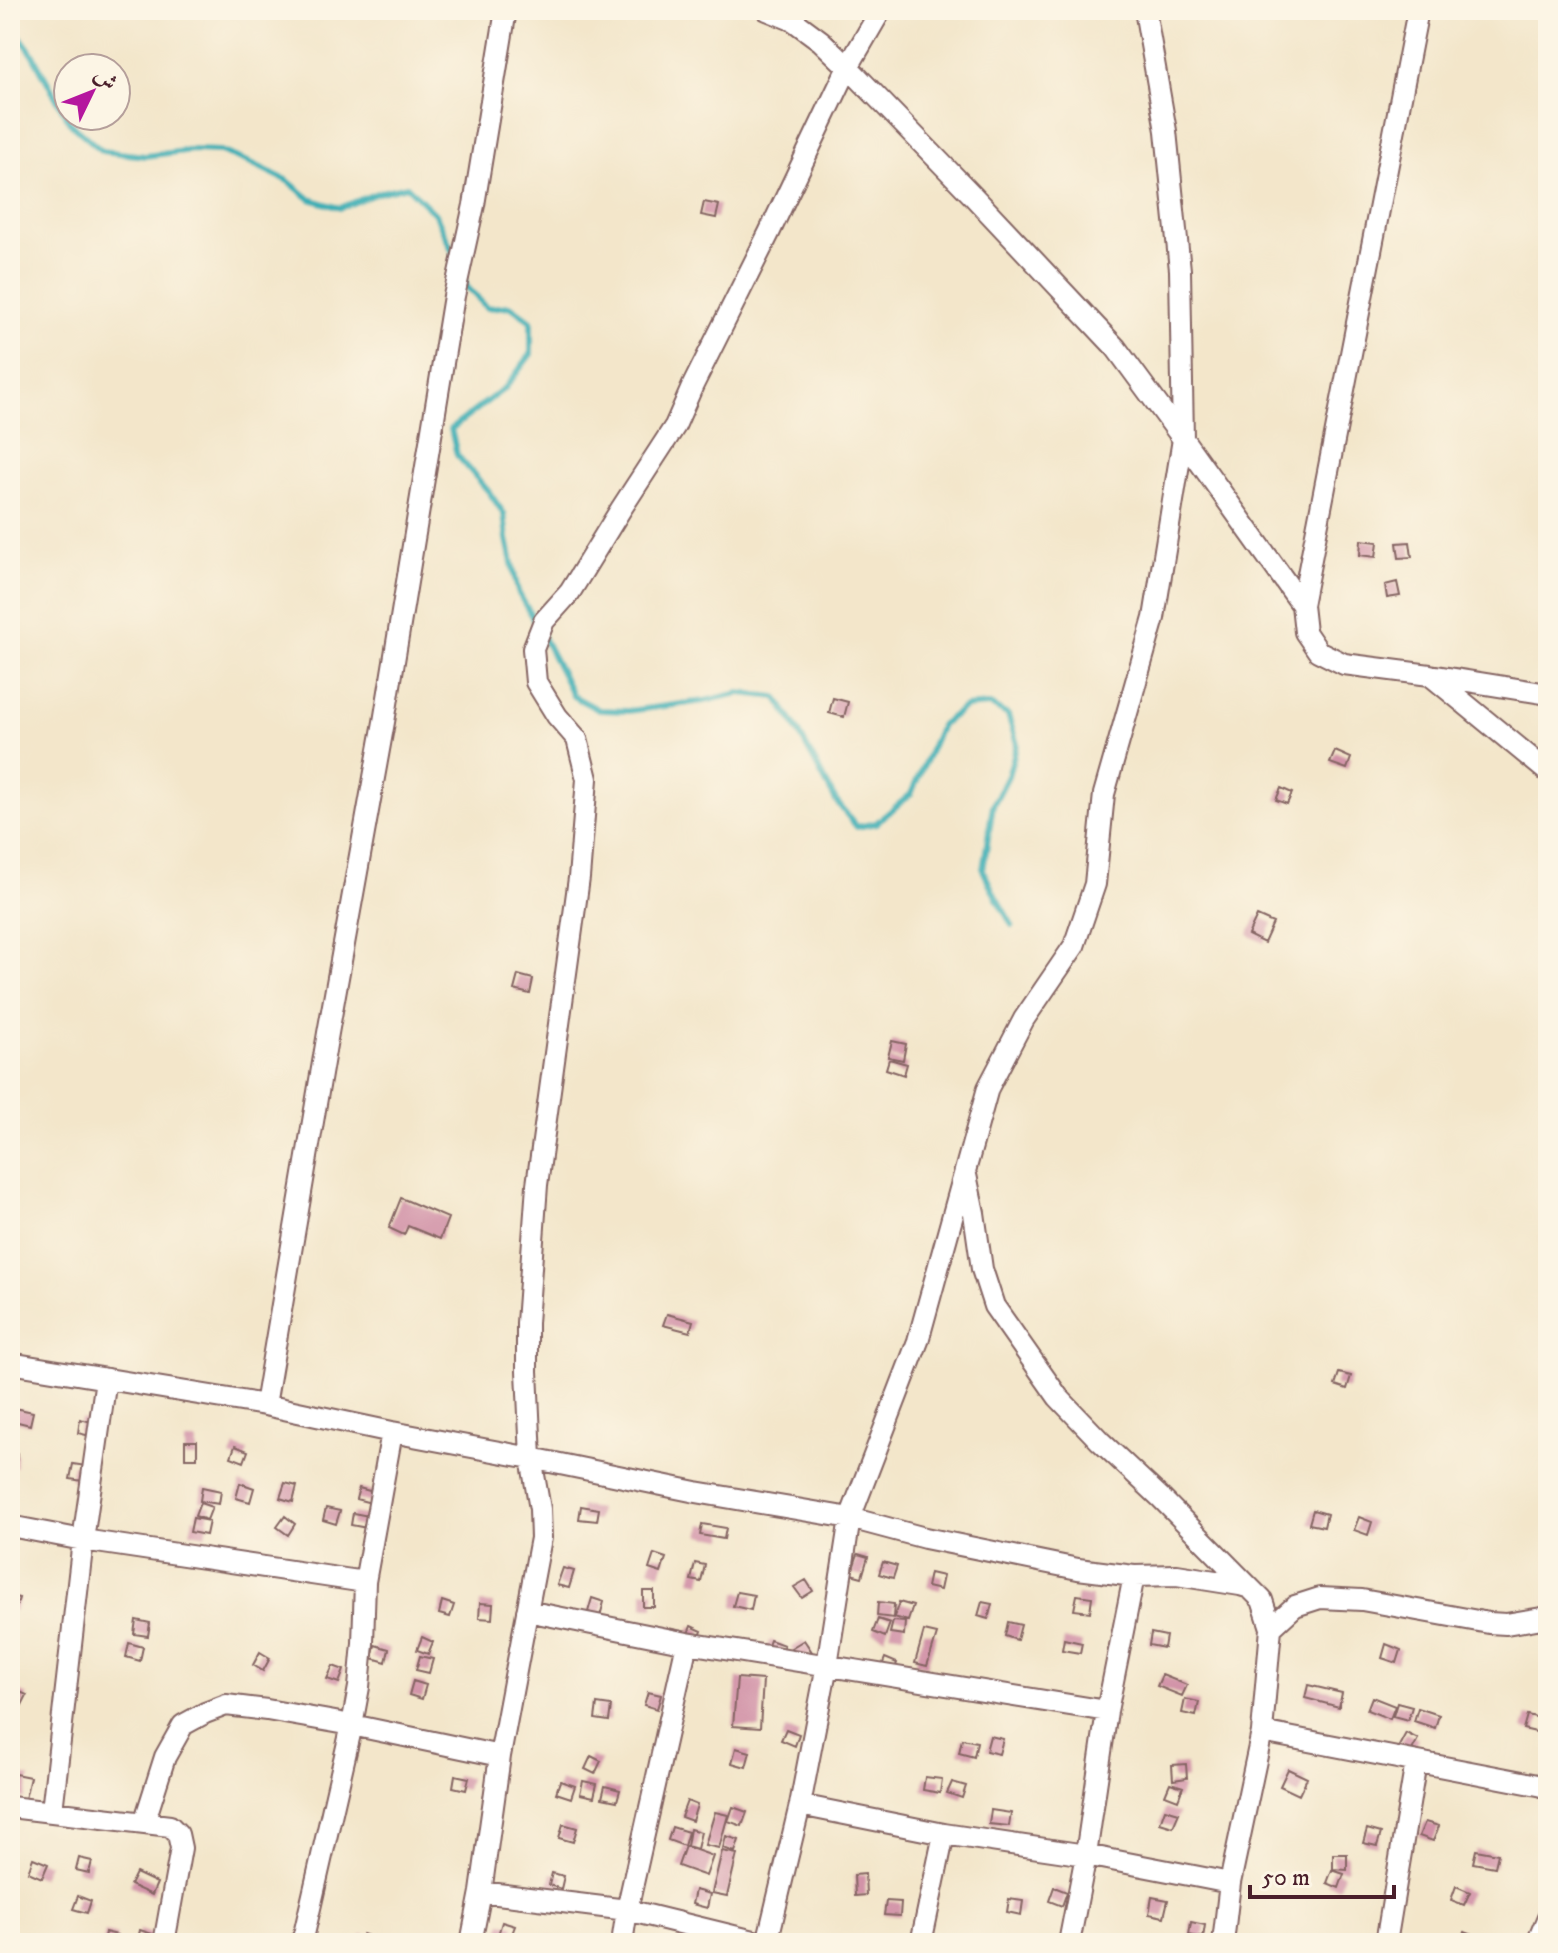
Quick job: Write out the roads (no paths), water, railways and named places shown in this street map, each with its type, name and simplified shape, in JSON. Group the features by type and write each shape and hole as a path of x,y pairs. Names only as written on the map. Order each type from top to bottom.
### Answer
{"street":[{"path":"265,1405 384,722 454,296 474,205 506,10"},
{"path":"767,10 794,21 848,67 1116,348 1302,605"},
{"path":"471,1943 500,1756 541,1538 540,1509 531,1458 527,1323 537,1185 579,878 587,779 577,739 557,716 536,682 533,649 544,621 570,592 675,426 848,67 881,10"},
{"path":"481,1892 627,1910 765,1943 800,1805 827,1665 850,1518 918,1341 988,1088 1024,1019 1074,946 1095,884 1104,794 1154,618 1183,439 1180,270 1166,131 1145,10"},
{"path":"1418,10 1302,605 1305,632 1318,651 1344,664 1548,694"},
{"path":"1430,675 1548,772"},
{"path":"965,1171 982,1269 994,1306 1058,1397 1262,1600 1271,1628 1262,1732 1230,1883 1223,1943"},
{"path":"10,1363 265,1405 696,1492 850,1518 1015,1558 1134,1576 1177,1575 1250,1588"},
{"path":"52,1811 83,1540 106,1379"},
{"path":"302,1943 359,1687 365,1582 392,1432"},
{"path":"10,1526 83,1540 365,1582"},
{"path":"1069,1943 1086,1855 1107,1711 1134,1576"},
{"path":"1271,1628 1295,1606 1320,1598 1362,1600 1489,1623 1506,1624 1548,1617"},
{"path":"527,1611 687,1643 1107,1711"},
{"path":"622,1943 687,1643"},
{"path":"144,1823 165,1757 183,1725 226,1705 352,1725 500,1756"},
{"path":"1262,1732 1543,1786 1548,1790"},
{"path":"1386,1943 1416,1762"},
{"path":"800,1805 944,1834 1086,1855 1230,1883"},
{"path":"10,1807 170,1826 178,1834 181,1848 164,1943"},
{"path":"921,1943 944,1834"},
{"path":"1537,1943 1548,1917"}],"waterway":[{"path":"10,23 30,50 70,123 102,151 145,156 193,150 220,151 288,181 310,199 340,208 377,193 407,186 436,215 455,257"},
{"path":"464,279 467,287 487,308 510,306 531,321 531,354 506,387 451,429 457,455 504,514 518,592 536,624"},
{"path":"543,637 573,696 599,710 628,711 705,701 739,693 776,697 836,801 857,827 876,823 911,794 941,725 965,707 990,705 1008,715 1017,744 1008,776 993,805 983,870 1012,925"}]}
